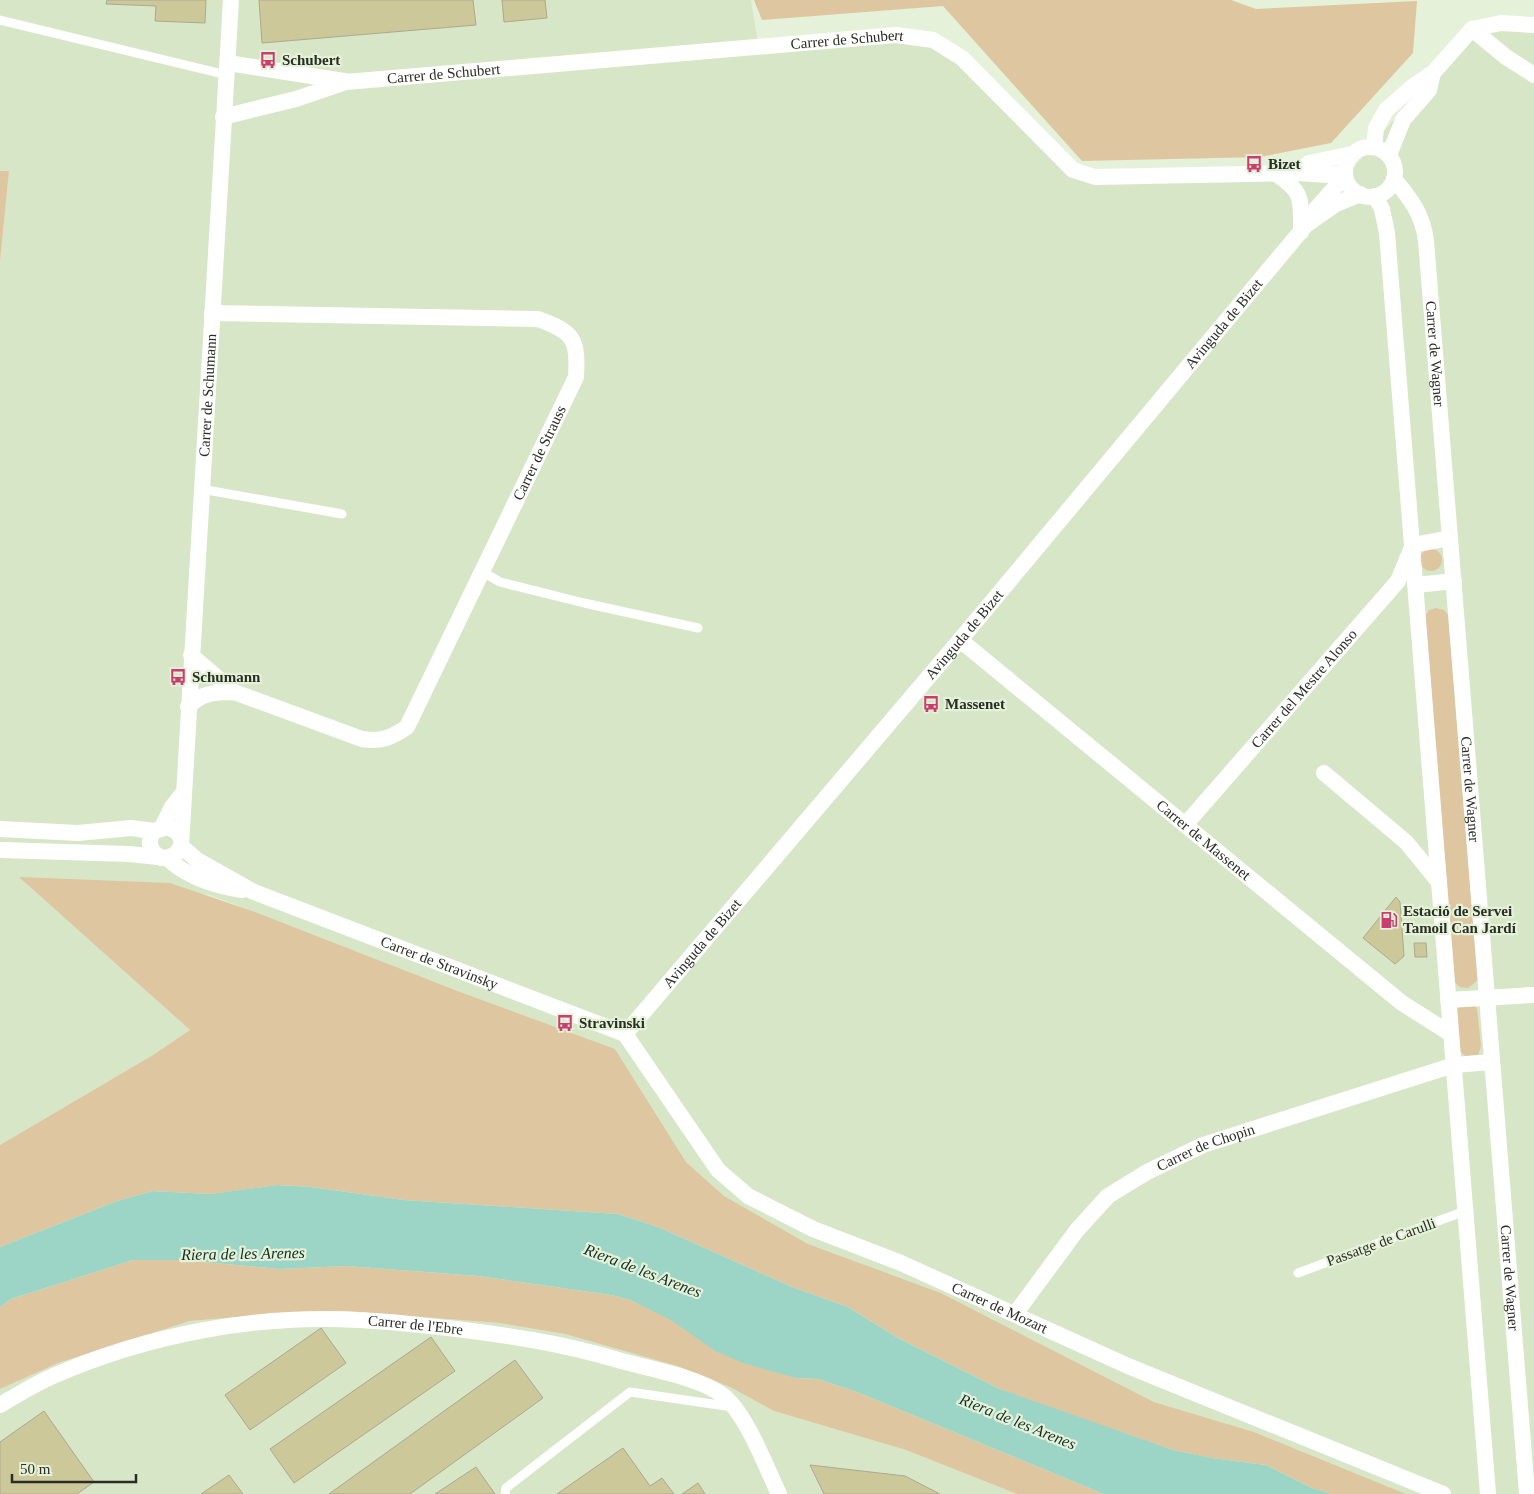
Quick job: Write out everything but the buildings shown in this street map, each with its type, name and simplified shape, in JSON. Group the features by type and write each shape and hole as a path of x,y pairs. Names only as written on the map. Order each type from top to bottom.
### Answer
{"street":[{"name":"Carrer de Schumann","path":"181,842 231,0"},
{"path":"1374,147 1376,128 1386,110 1412,87 1433,73 1472,29 1501,23 1534,25"},
{"path":"1472,29 1506,57 1534,76"},
{"name":"Carrer de Schubert","path":"228,69 346,82 896,35 933,40 962,58 1073,170 1095,177 1297,173 1345,174"},
{"path":"1389,155 1403,120 1429,90 1433,73"},
{"name":"Carrer de Schubert","path":"223,117 296,99 346,82"},
{"path":"1367,195 1390,187 1394,180 1393,162 1389,155 1374,147 1358,150 1352,154 1347,161 1345,174 1353,190 1367,195 1382,209 1387,233 1488,1494"},
{"name":"Carrer de Schubert","path":"1297,173 1309,163 1352,154"},
{"path":"1276,174 1292,184 1299,194 1304,229"},
{"name":"Avinguda de Bizet","path":"1304,229 1312,213 1345,174"},
{"name":"Carrer de Wagner","path":"1394,180 1413,201 1424,224 1527,1493"},
{"name":"Avinguda de Bizet","path":"625,1034 960,640 1304,229 1336,204 1367,195"},
{"name":"Carrer de Strauss","path":"191,656 234,692 362,739 376,741 391,738 407,728 576,377 577,363 574,340 562,328 538,319 212,313"},
{"path":"1413,545 1450,538"},
{"name":"Carrer del Mestre Alonso","path":"1185,825 1398,581 1413,545"},
{"path":"1416,585 1454,581"},
{"name":"Carrer de Massenet","path":"960,640 1402,1003 1451,1034"},
{"name":"Carrer de Strauss","path":"188,708 198,697 214,692 234,692"},
{"path":"1324,773 1406,842 1438,881"},
{"path":"164,858 151,850 149,842 172,806 183,793"},
{"path":"0,829 78,834 131,828 173,828 181,842 176,854 164,858 130,854 0,850"},
{"name":"Carrer de Stravinsky","path":"181,842 197,860 254,892 625,1034"},
{"name":"Carrer de Stravinsky","path":"164,858 179,870 193,876 227,888 254,892"},
{"path":"1448,1000 1534,995"},
{"name":"Carrer de Mozart","path":"625,1034 718,1170 748,1196 813,1230 901,1263 1128,1366 1443,1494"},
{"path":"1454,1065 1492,1062"},
{"name":"Carrer de Chopin","path":"1015,1314 1077,1230 1108,1196 1147,1172 1203,1145 1454,1065"},
{"name":"Carrer de l'Ebre","path":"0,1405 52,1376 103,1357 156,1342 230,1326 301,1320 357,1320 508,1335 586,1350 698,1383 720,1393 736,1407 779,1494"},
{"path":"1519,1494 1534,1493"}],"lane":[{"path":"0,20 228,69"},
{"path":"201,489 342,514"},
{"path":"483,572 500,582 698,628"},
{"name":"Passatge de Carulli","path":"1298,1273 1465,1211"},
{"path":"505,1494 506,1488 630,1392 736,1407"}],"shaded area":[{"path":"0,0 751,0 758,44 933,40 1073,170 1350,172 1457,44 1472,29 1534,25 1534,1494 1406,1494 1254,1432 1154,1402 941,1293 808,1244 724,1196 686,1162 615,1049 455,990 210,895 20,877 190,1030 153,1055 0,1145 0,262 9,171 0,171"},
{"path":"754,0 1231,0 1256,9 1417,1 1413,53 1331,143 1260,157 1082,161 943,6 762,20"},
{"path":"0,171 9,171 0,262"},
{"path":"1431,549 1439,552 1442,560 1439,568 1431,571 1423,568 1420,560 1423,552"},
{"path":"1436,608 1444,610 1448,615 1478,980 1468,988 1460,987 1454,982 1425,616 1429,610"},
{"path":"19,877 170,883 255,912 455,990 615,1049 686,1162 724,1196 808,1244 941,1293 1154,1402 1254,1432 1406,1494 1332,1494 1312,1488 1266,1465 1211,1458 1173,1450 1073,1416 1000,1389 898,1338 848,1307 792,1287 658,1227 618,1214 404,1200 311,1187 278,1185 211,1194 153,1191 117,1201 0,1247 0,1145 153,1055 190,1030"},
{"path":"1459,1006 1475,1006 1477,1009 1481,1046 1478,1055 1465,1056 1460,1051 1457,1010"},
{"path":"133,1260 181,1260 280,1269 346,1266 478,1276 611,1295 630,1300 796,1378 818,1379 857,1392 1104,1494 1017,1494 906,1450 774,1411 730,1387 677,1366 565,1334 499,1323 345,1311 190,1321 58,1363 0,1389 0,1307 11,1299"},
{"path":"345,1311 499,1323 565,1334 677,1366 730,1387 774,1411 906,1450 1017,1494 0,1494 0,1389 3,1387 58,1363 190,1321"}],"water":[{"name":"Riera de les Arenes","path":"277,1185 311,1187 404,1200 618,1214 658,1227 792,1287 848,1307 898,1338 1000,1389 1173,1450 1212,1458 1266,1465 1312,1488 1332,1494 1104,1494 857,1392 818,1379 796,1378 743,1363 715,1351 671,1320 630,1300 611,1295 478,1276 346,1266 280,1269 181,1260 133,1260 11,1299 0,1307 0,1247 117,1201 153,1191 211,1194"}],"place":[{"name":"Schubert","path":"268,60"},
{"name":"Bizet","path":"1254,164"},
{"name":"Schumann","path":"178,677"},
{"name":"Massenet","path":"931,704"},
{"name":"Estació de Servei Tamoil Can Jardí","path":"1389,920"},
{"name":"Stravinski","path":"565,1023"}]}
